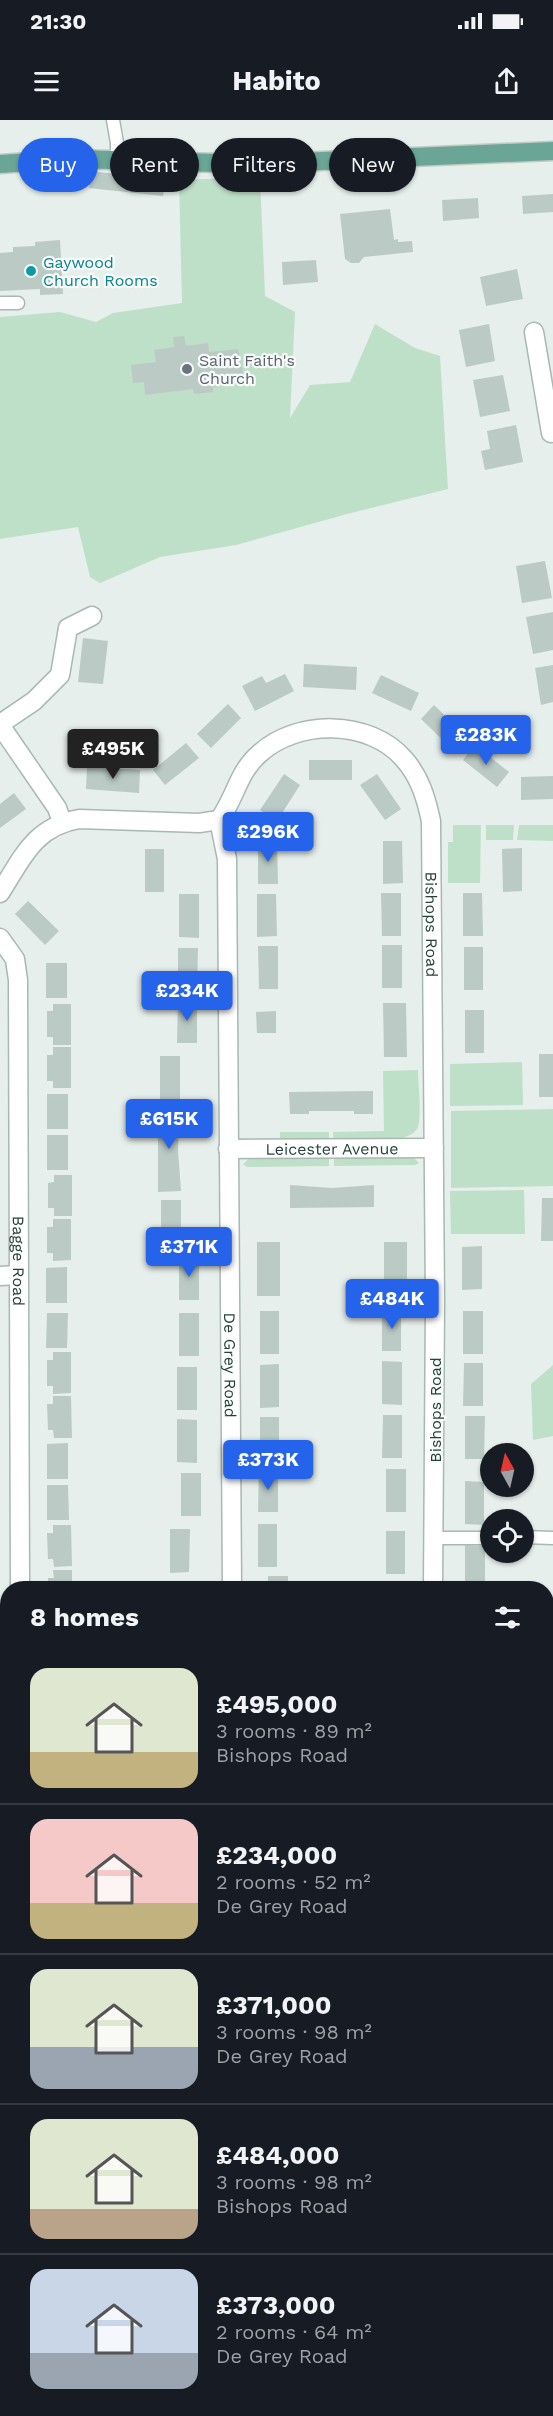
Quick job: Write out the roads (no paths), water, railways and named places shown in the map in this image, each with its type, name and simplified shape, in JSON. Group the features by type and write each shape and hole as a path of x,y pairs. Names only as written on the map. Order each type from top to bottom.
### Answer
{"main road":[{"path":"199,162 254,164 553,151"},
{"path":"0,164 74,159 110,160"}],"street":[{"path":"534,332 550,400 551,433"},
{"path":"62,822 57,808 0,725 33,701 60,675 68,628 92,616"},
{"name":"Bishops Road","path":"219,820 230,806 239,779 247,766 259,753 278,740 301,730 329,728 358,733 381,741 404,758 418,778 426,796 432,821 434,1581"},
{"path":"0,893 32,844 48,829 62,822 80,819 199,823 219,820"},
{"name":"De Grey Road","path":"219,820 227,859 232,1581"},
{"name":"Bagge Road","path":"0,938 15,959 18,980 9,1276 20,1581"},
{"name":"Leicester Avenue","path":"228,1149 434,1148"}],"lane":[{"path":"113,120 116,138"},
{"path":"0,303 18,303"},
{"path":"435,1538 480,1538"},
{"path":"534,1538 553,1538"}],"place":[{"name":"Gaywood Church Rooms","path":"31,271"},
{"name":"Saint Faith's Church","path":"187,369"}]}
